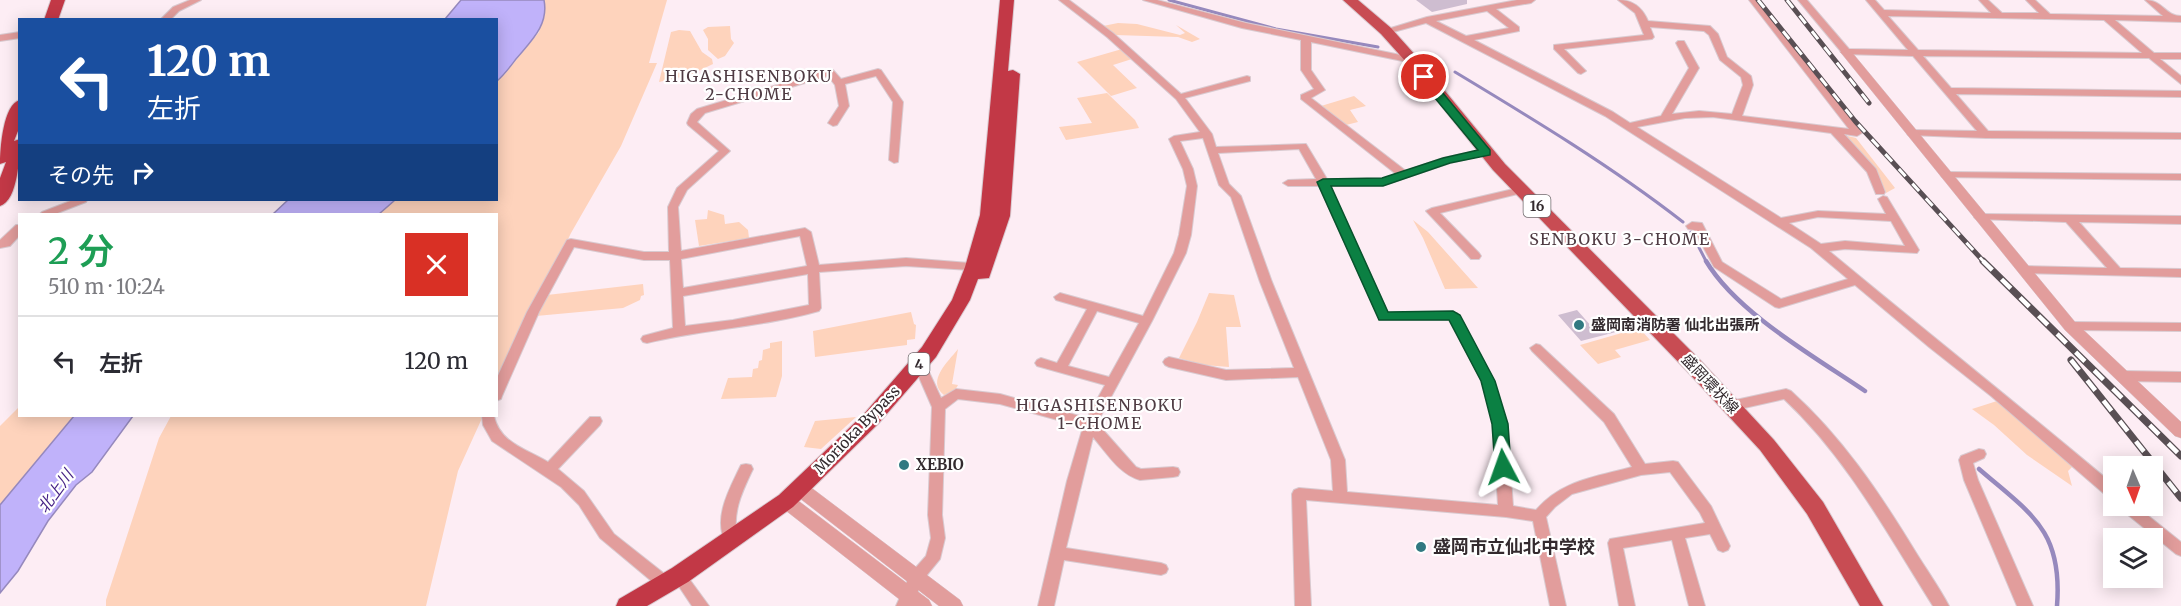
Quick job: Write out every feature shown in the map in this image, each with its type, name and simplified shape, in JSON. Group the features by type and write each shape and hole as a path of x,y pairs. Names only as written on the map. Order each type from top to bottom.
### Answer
{"highway":[{"path":"52,18 58,0"},
{"path":"64,18 70,0"},
{"name":"Morioka Bypass","path":"627,606 666,584 798,498 929,352 980,268 988,215 1007,0"},
{"name":"Morioka Bypass","path":"649,606 685,585 798,498 890,413 924,375 963,319 980,268 1002,216 1018,0"},
{"path":"0,159 10,125 18,108"},
{"path":"0,201 18,150"}],"main road":[{"name":"盛岡環状線","path":"1350,0 1386,31 1485,152 1731,406 1791,474 1815,508 1872,606"}],"street":[{"path":"166,18 176,9 197,0"},
{"path":"1063,0 1110,35 1179,97 1207,134 1224,185 1236,196 1266,282 1338,460 1340,496"},
{"path":"1147,0 1245,26 1412,60"},
{"path":"1386,31 1426,20 1531,0"},
{"path":"1581,71 1557,47 1649,37 1640,12 1622,0"},
{"path":"1630,126 1678,115 1728,115 1736,118 1857,133 1753,0"},
{"path":"1802,0 2070,326 2181,432"},
{"path":"1870,0 1918,53 1986,135"},
{"path":"1983,0 1999,15"},
{"path":"2030,0 2047,16"},
{"path":"2149,0 2176,19"},
{"path":"1467,39 1516,29 1490,8"},
{"path":"1882,13 2176,19"},
{"path":"2106,17 2181,81"},
{"path":"1426,20 1467,39 1630,126 1818,248 1996,393 2103,485"},
{"path":"1646,24 1707,28 1713,34 1723,58 1746,76 1748,85 1736,118"},
{"path":"0,38 18,35"},
{"path":"1306,39 1306,70 1320,90 1304,97 1403,174"},
{"path":"1665,118 1694,68 1681,43"},
{"path":"1846,52 2181,56"},
{"path":"679,331 673,207 676,196 682,188 725,151 692,123 695,116 701,111 830,72 838,83 844,106 833,123"},
{"path":"838,83 878,72 898,102 894,160"},
{"path":"1179,97 1247,79"},
{"path":"1949,91 2181,94"},
{"path":"1818,248 1845,245 1913,250 1892,218 1872,171 1834,131"},
{"path":"1912,133 2181,136"},
{"path":"1046,606 1074,481 1090,424 1180,253 1192,186 1188,169 1174,139 1207,134"},
{"path":"1213,150 1302,146 1323,182 1384,317 1453,315 1488,381 1500,424 1506,511"},
{"path":"1288,183 1383,182 1447,160 1485,152"},
{"path":"1946,175 2181,177"},
{"path":"1475,256 1432,211 1522,190"},
{"path":"49,213 79,201"},
{"path":"1779,222 1818,214 1892,218"},
{"path":"1980,217 2181,220"},
{"path":"2070,219 2116,271"},
{"path":"1692,226 1698,226 1718,264 1779,304 1856,280"},
{"path":"0,244 6,243 18,230"},
{"path":"498,391 533,312 571,243 644,256 675,256 805,232 813,269 815,308 733,324 679,331 647,339"},
{"path":"677,293 813,269 906,262 980,268"},
{"path":"2024,270 2181,273"},
{"path":"1060,297 1146,321"},
{"path":"1061,368 1094,306"},
{"path":"2070,326 2181,327"},
{"path":"1536,348 1609,418 1641,470"},
{"path":"1169,362 1226,375 1303,372"},
{"path":"1041,363 1113,383"},
{"path":"911,602 916,577 933,559 938,538 935,515 939,407 924,375"},
{"path":"2123,376 2181,377"},
{"path":"939,407 956,394 1000,399 1090,424 1131,471 1140,475 1173,472"},
{"path":"1731,406 1786,394 1798,404 1846,457 1941,606"},
{"path":"488,417 488,426 496,440 549,470 583,499 598,528 611,541 622,551 652,569 666,584"},
{"path":"549,470 595,421"},
{"path":"1979,454 1966,460 1971,480 2025,606"},
{"path":"1539,516 1550,503 1568,490 1641,470 1673,466 1706,510 1723,546"},
{"path":"732,540 727,529 728,513 746,469"},
{"path":"1303,606 1299,494 1506,511 1539,516"},
{"path":"798,498 916,577 953,606"},
{"path":"798,498 911,602"},
{"path":"1539,516 1558,606"},
{"path":"2139,516 2181,550"},
{"path":"1627,606 1615,543 1714,527"},
{"path":"1677,533 1697,606"},
{"path":"1058,553 1161,568"},
{"path":"685,585 701,606"}],"shaded area":[{"path":"544,0 667,0 649,63 657,63 621,146 571,233 498,383 498,213 380,213 394,201 498,201 498,80 539,32"},
{"path":"1118,23 1137,24 1180,35 1185,33 1176,25 1200,39 1192,42 1178,37 1115,35 1103,26"},
{"path":"730,26 731,39 734,43 725,56 718,59 708,50 708,39 703,30 708,27"},
{"path":"690,31 702,52 712,59 713,64 690,75 659,82 671,32"},
{"path":"1122,49 1132,59 1113,65 1137,88 1111,96 1077,62"},
{"path":"1107,93 1135,120 1139,128 1066,140 1059,127 1092,123 1077,98"},
{"path":"1354,96 1366,106 1350,110 1358,122 1346,125 1321,106"},
{"path":"1844,135 1856,138 1895,188 1886,193 1877,172"},
{"path":"708,210 724,215 725,224 739,222 748,230 749,238 699,246 695,220 707,219"},
{"path":"1413,220 1428,232 1478,288 1445,289"},
{"path":"643,284 644,295 640,300 623,308 536,316 547,295"},
{"path":"1209,293 1234,295 1241,327 1226,327 1229,367 1204,365 1179,358"},
{"path":"911,312 916,325 915,339 907,340 907,345 815,357 813,331"},
{"path":"1639,328 1650,340 1615,350 1621,357 1598,364 1580,345"},
{"path":"782,341 782,376 776,397 721,399 728,378 752,377 753,369 758,368 759,361 762,360 763,350 770,348 770,343"},
{"path":"958,349 952,384 958,385 954,392 944,395 939,390 938,378 944,366"},
{"path":"1997,401 2074,465 2068,471 2072,486 2027,455 1994,425 1972,409"},
{"path":"18,408 18,417 73,417 0,505 0,426"},
{"path":"170,417 483,417 458,471 426,606 106,606 106,600 159,438"},
{"path":"856,417 821,449 804,447 815,421"}],"water":[{"path":"461,0 544,0 544,17 538,32 498,80 498,18 446,18"},
{"path":"287,201 394,201 380,213 274,213"},
{"name":"北上川","path":"73,417 132,417 92,472 76,485 48,521 18,571 0,593 0,505"}],"building":[{"path":"1416,0 1467,0 1467,4 1432,12"},
{"name":"盛岡南消防署 仙北出張所","path":"1577,310 1592,327 1607,323 1616,332 1581,341 1558,315"}],"waterway":[{"path":"1169,0 1276,29 1378,47"},
{"path":"1455,72 1600,162 1683,222"},
{"path":"1691,232 1707,263"},
{"path":"1706,261 1720,280 1757,316 1801,349 1865,391"},
{"path":"1979,469 2028,512 2049,541 2058,580 2057,606"}],"railway":[{"path":"1758,0 1855,121 1985,263"},
{"path":"1787,0 1869,103"},
{"path":"1985,263 2181,456"},
{"path":"2071,360 2181,498"}],"place":[{"name":"盛岡南消防署 仙北出張所","path":"1579,325"},
{"name":"XEBIO","path":"904,465"},
{"name":"盛岡市立仙北中学校","path":"1421,547"}],"district":[{"name":"HIGASHISENBOKU 2-CHOME","path":"749,85"},
{"name":"SENBOKU 3-CHOME","path":"1620,239"},
{"name":"HIGASHISENBOKU 1-CHOME","path":"1100,414"}],"route":[{"path":"1424,77 1485,152 1447,160 1383,182 1323,182 1384,317 1453,315 1488,381 1500,424 1503,467"}]}
